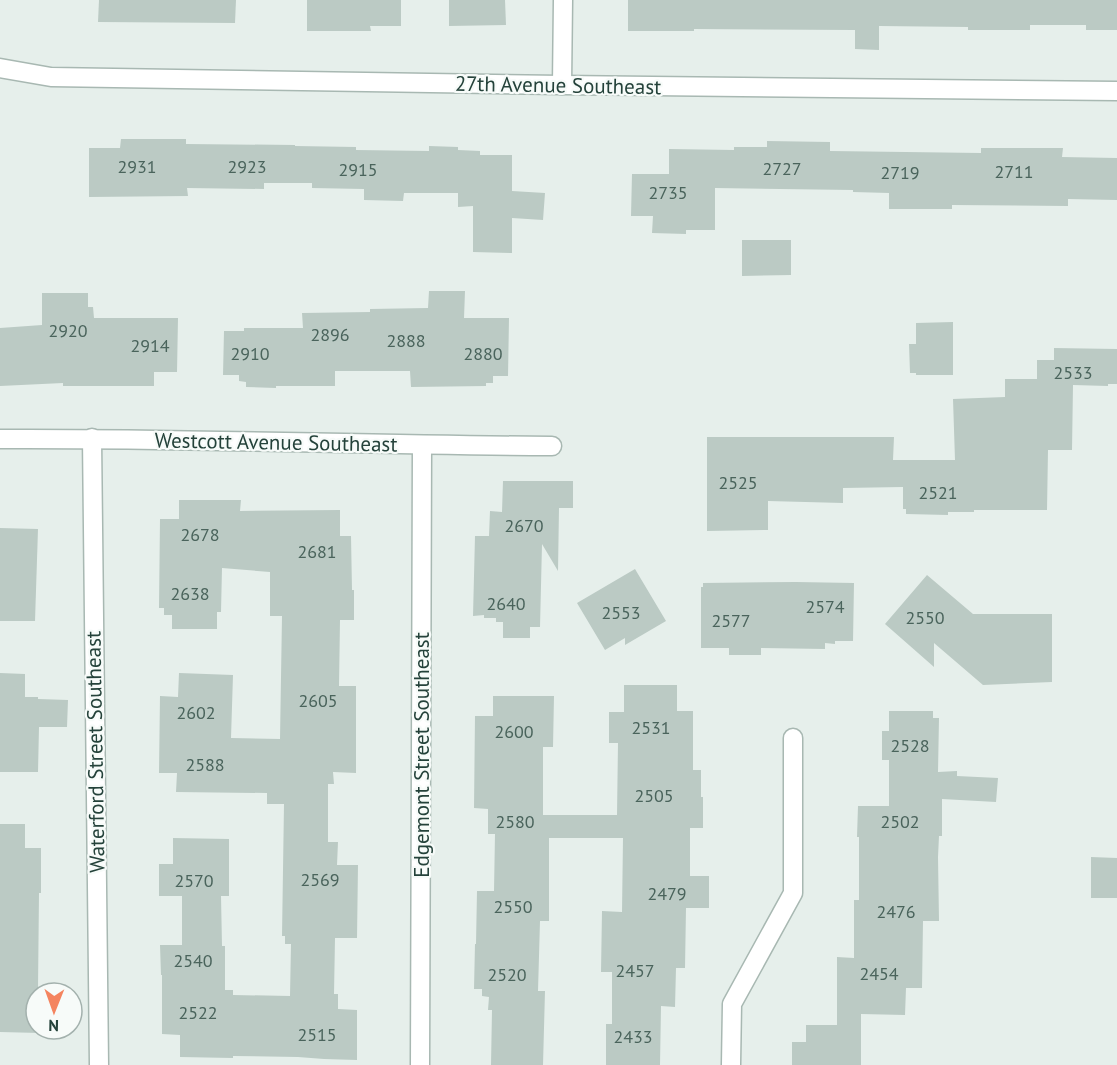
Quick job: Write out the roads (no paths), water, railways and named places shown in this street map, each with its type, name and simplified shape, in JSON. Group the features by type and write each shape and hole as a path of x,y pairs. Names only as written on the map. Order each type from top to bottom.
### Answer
{"street":[{"path":"562,85 563,0"},
{"name":"27th Avenue Southeast","path":"0,68 51,77 1117,91"},
{"name":"Westcott Avenue Southeast","path":"0,439 92,438 422,446 552,446"},
{"name":"Waterford Street Southeast","path":"92,438 99,1065"},
{"name":"Edgemont Street Southeast","path":"420,1065 422,446"},
{"path":"731,1065 732,1004 793,893 793,738"}]}
